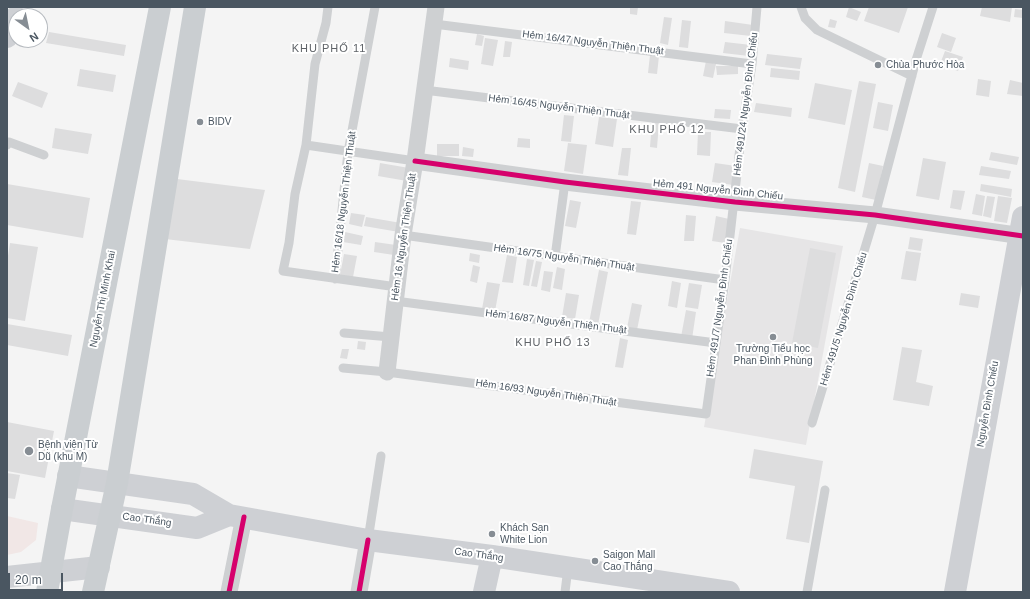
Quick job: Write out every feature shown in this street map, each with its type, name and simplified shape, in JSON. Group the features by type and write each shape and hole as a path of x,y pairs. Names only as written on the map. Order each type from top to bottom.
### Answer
{"main road":[{"name":"Nguyễn Thị Minh Khai","path":"49,582 68,476 160,7"},
{"path":"93,592 117,483 195,7"},
{"name":"Nguyễn Đình Chiểu","path":"955,592 1022,229"},
{"name":"Cao Thắng","path":"68,476 193,494 236,516 368,540 492,556 724,592"},
{"name":"Cao Thắng","path":"62,509 197,528 236,516"},
{"path":"484,592 492,556"},
{"path":"7,577 49,582 99,567"}],"street":[{"name":"Hẻm 16 Nguyễn Thiện Thuật","path":"387,372 403,235 415,161 436,7"},
{"name":"Hẻm 491 Nguyễn Ðình Chiểu","path":"415,161 565,182 735,202 1022,229"},
{"path":"230,592 236,516"},
{"path":"359,592 368,540"}],"lane":[{"path":"328,7 326,23 315,64 306,145 415,161"},
{"name":"Hẻm 16/18 Nguyễn Thiện Thuật","path":"335,279 348,152 375,7"},
{"name":"Hẻm 491/24 Nguyễn Đình Chiểu","path":"735,202 742,129 752,64 757,7"},
{"path":"801,7 805,18 817,30 912,76"},
{"name":"Hẻm 491/5 Nguyễn Ðình Chiểu","path":"812,423 875,215 912,76 933,7"},
{"name":"Hẻm 16/47 Nguyễn Thiện Thuật","path":"434,24 752,64"},
{"name":"Hẻm 16/45 Nguyễn Thiện Thuật","path":"424,90 742,129"},
{"path":"7,145 9,142 44,155"},
{"name":"Hẻm 16/87 Nguyễn Thiện Thuật","path":"306,145 295,194 289,243 283,271 335,279 396,294 716,343"},
{"path":"555,257 565,182"},
{"name":"Hẻm 491/7 Nguyễn Ðình Chiểu","path":"706,414 735,202"},
{"name":"Hẻm 16/75 Nguyễn Thiện Thuật","path":"403,235 725,280"},
{"path":"344,333 391,337"},
{"name":"Hẻm 16/93 Nguyễn Thiện Thuật","path":"343,368 387,372 706,414"},
{"path":"368,540 381,456"},
{"path":"807,592 825,490"},
{"path":"565,592 568,568"}],"shaded area":[{"name":"Trường Tiểu học Phan Đình Phùng","path":"740,228 843,246 806,445 704,427"},
{"path":"7,516 38,523 36,540 21,552 7,555"}],"building":[{"path":"630,7 638,7 637,15 630,14"},
{"path":"849,7 861,12 857,21 846,17"},
{"path":"869,7 908,7 899,33 864,21"},
{"path":"982,7 1012,7 1010,22 980,16"},
{"path":"1015,9 1023,10 1023,18 1014,17"},
{"path":"664,17 672,18 668,45 660,43"},
{"path":"830,19 837,21 835,28 828,27"},
{"path":"682,20 691,21 688,48 679,47"},
{"path":"725,21 753,25 751,36 724,33"},
{"path":"49,32 126,45 124,56 48,43"},
{"path":"942,33 956,38 951,52 937,47"},
{"path":"477,34 484,36 482,46 475,45"},
{"path":"485,38 498,40 493,66 481,64"},
{"path":"505,41 512,42 510,57 503,57"},
{"path":"725,42 751,45 749,56 723,53"},
{"path":"945,51 963,57 958,71 940,64"},
{"path":"767,54 802,58 800,69 765,65"},
{"path":"650,55 659,56 657,74 648,73"},
{"path":"450,58 469,61 468,70 449,67"},
{"path":"706,61 716,64 713,78 703,76"},
{"path":"716,66 738,66 738,74 717,75"},
{"path":"771,68 800,71 799,80 770,77"},
{"path":"80,69 116,75 113,92 77,86"},
{"path":"978,79 991,81 989,97 976,95"},
{"path":"1010,80 1023,83 1023,96 1007,94"},
{"path":"859,81 876,84 855,192 838,188"},
{"path":"18,82 48,93 42,108 12,96"},
{"path":"815,83 852,90 845,125 808,118"},
{"path":"878,102 893,105 888,131 873,128"},
{"path":"756,103 792,108 791,117 754,112"},
{"path":"715,109 731,110 730,119 714,118"},
{"path":"564,115 574,116 571,142 561,141"},
{"path":"599,117 617,119 613,147 595,144"},
{"path":"652,121 659,122 657,148 650,147"},
{"path":"55,128 92,134 88,154 52,148"},
{"path":"698,132 711,132 710,156 697,155"},
{"path":"518,138 530,139 530,148 517,147"},
{"path":"568,143 587,145 583,174 564,171"},
{"path":"437,144 459,144 459,156 437,156"},
{"path":"463,147 474,149 473,157 462,156"},
{"path":"622,148 631,148 628,176 618,175"},
{"path":"991,152 1019,157 1017,165 989,160"},
{"path":"923,158 946,162 939,200 916,196"},
{"path":"380,163 409,168 407,181 378,176"},
{"path":"715,163 736,166 733,185 712,182"},
{"path":"869,163 883,166 876,200 862,197"},
{"path":"981,166 1011,171 1009,179 979,175"},
{"path":"177,179 265,190 250,249 165,239"},
{"path":"7,184 90,198 83,238 7,225"},
{"path":"981,184 1012,189 1011,197 980,191"},
{"path":"953,190 965,191 961,210 950,208"},
{"path":"976,194 985,196 982,216 972,214"},
{"path":"987,196 995,197 991,218 983,216"},
{"path":"998,196 1012,198 1007,223 994,221"},
{"path":"570,200 581,202 576,228 565,226"},
{"path":"631,201 641,202 636,235 627,234"},
{"path":"351,213 365,215 362,227 349,224"},
{"path":"686,215 696,216 694,241 684,241"},
{"path":"716,216 729,219 725,243 712,241"},
{"path":"366,217 401,223 399,232 364,226"},
{"path":"345,232 363,236 361,245 343,242"},
{"path":"910,237 923,239 921,251 908,249"},
{"path":"375,242 396,245 394,255 374,252"},
{"path":"10,243 38,247 25,321 7,318 7,262"},
{"path":"810,248 836,253 818,348 792,343"},
{"path":"906,251 921,253 916,281 901,279"},
{"path":"470,253 480,255 479,263 469,261"},
{"path":"344,254 357,256 353,277 340,275"},
{"path":"507,255 517,257 513,283 502,282"},
{"path":"527,259 534,260 529,286 523,285"},
{"path":"536,261 542,262 537,287 531,286"},
{"path":"473,265 480,267 477,283 470,281"},
{"path":"557,267 565,269 562,290 553,288"},
{"path":"599,270 608,272 598,325 589,323"},
{"path":"544,271 553,272 550,292 541,290"},
{"path":"672,281 681,283 677,308 668,306"},
{"path":"487,282 500,284 495,311 482,309"},
{"path":"689,283 702,285 698,309 685,307"},
{"path":"566,293 579,295 575,319 562,317"},
{"path":"961,293 980,296 978,308 959,305"},
{"path":"632,303 642,305 637,330 627,328"},
{"path":"686,310 696,312 692,339 681,337"},
{"path":"7,324 72,335 68,356 7,345"},
{"path":"620,338 628,340 623,368 615,367"},
{"path":"358,341 366,342 365,350 357,349"},
{"path":"902,347 922,350 916,382 933,386 929,406 893,400"},
{"path":"342,349 349,349 347,359 340,358"},
{"name":"Bệnh viện Từ Dũ (khu M)","path":"7,422 54,431 45,478 7,471"},
{"path":"754,449 823,461 809,543 786,539 795,486 749,478"},
{"path":"7,473 20,475 15,499 7,498"}],"cycle path":[{"path":"415,161 565,182 735,202 875,215 1023,236"},
{"path":"229,592 244,517"},
{"path":"359,592 368,540"}],"place":[{"name":"Chùa Phước Hòa","path":"878,65"},
{"name":"BIDV","path":"200,122"},
{"name":"Trường Tiểu học Phan Đình Phùng","path":"773,337"},
{"name":"Bệnh viện Từ Dũ (khu M)","path":"29,451"},
{"name":"Khách Sạn White Lion","path":"492,534"},
{"name":"Saigon Mall Cao Thắng","path":"595,561"}],"district":[{"name":"KHU PHỐ 11","path":"329,49"},
{"name":"KHU PHỐ 12","path":"667,130"},
{"name":"KHU PHỐ 13","path":"553,343"}]}
